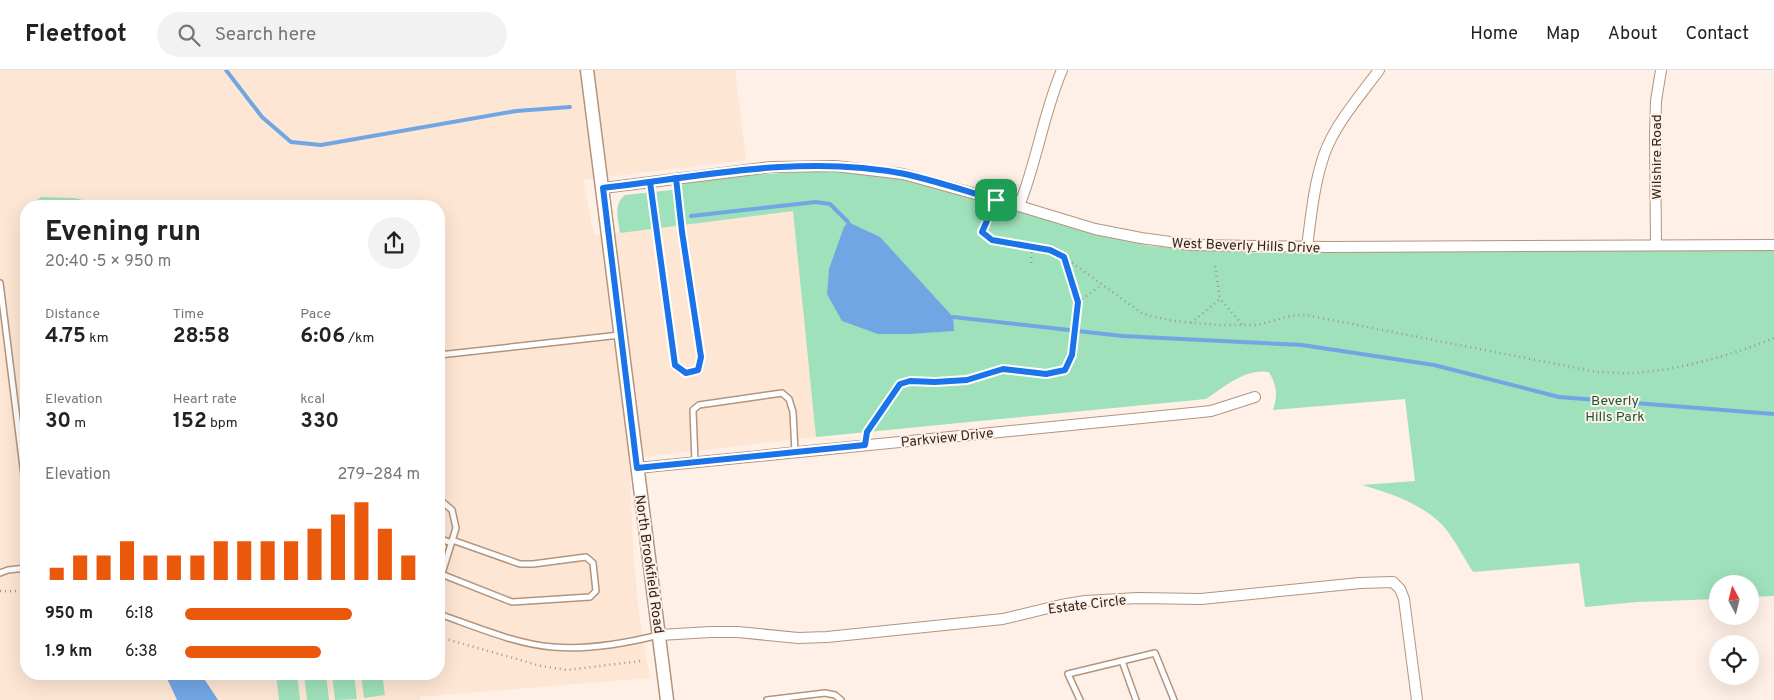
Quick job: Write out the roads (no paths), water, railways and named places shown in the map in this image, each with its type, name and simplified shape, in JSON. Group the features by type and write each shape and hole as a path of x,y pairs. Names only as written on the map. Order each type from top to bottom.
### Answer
{"street":[{"name":"North Brookfield Road","path":"587,70 667,700"},
{"path":"1019,206 1062,70"},
{"path":"1307,246 1313,202 1325,154 1341,124 1379,70"},
{"name":"Wilshire Road","path":"1656,245 1656,101 1662,70"},
{"name":"West Beverly Hills Drive","path":"603,188 771,168 835,166 903,174 934,181 1095,229 1167,243 1221,246 1454,247 1774,245"},
{"name":"Parkview Drive","path":"637,468 1211,411 1256,398"},
{"name":"Estate Circle","path":"660,635 738,632 798,638 827,637 1003,619 1085,601 1138,598 1201,599 1360,583 1392,582 1400,589 1404,599 1417,700"}],"lane":[{"path":"650,182 675,365 686,373 698,370 701,357 682,232 676,178"},
{"path":"0,283 20,443"},
{"path":"445,354 620,334"},
{"path":"695,462 693,410 699,405 782,393 789,399 792,412 795,452"},
{"path":"445,504 452,510 456,528 445,563"},
{"path":"445,539 520,564 586,557 593,562 596,591 590,597 512,602 445,580"},
{"path":"0,573 20,569"},
{"path":"445,616 518,640 553,647 582,647 618,643 660,635"},
{"path":"1080,700 1068,674 1155,653 1174,700"},
{"path":"1122,661 1136,700"},
{"path":"767,700 825,693 836,695 841,700"}],"water":[{"path":"848,222 880,237 953,317 954,331 878,334 842,321 827,294 829,269 844,227"},
{"path":"168,680 205,680 218,700 177,700"}],"waterway":[{"path":"226,70 262,117 291,142 321,145 516,111 570,107"},
{"path":"691,216 816,202 830,204 848,222"},
{"path":"953,317 1122,336 1302,345 1434,365 1559,397 1774,414"}],"park label":[{"name":"Beverly Hills Park","path":"1615,408"}]}
